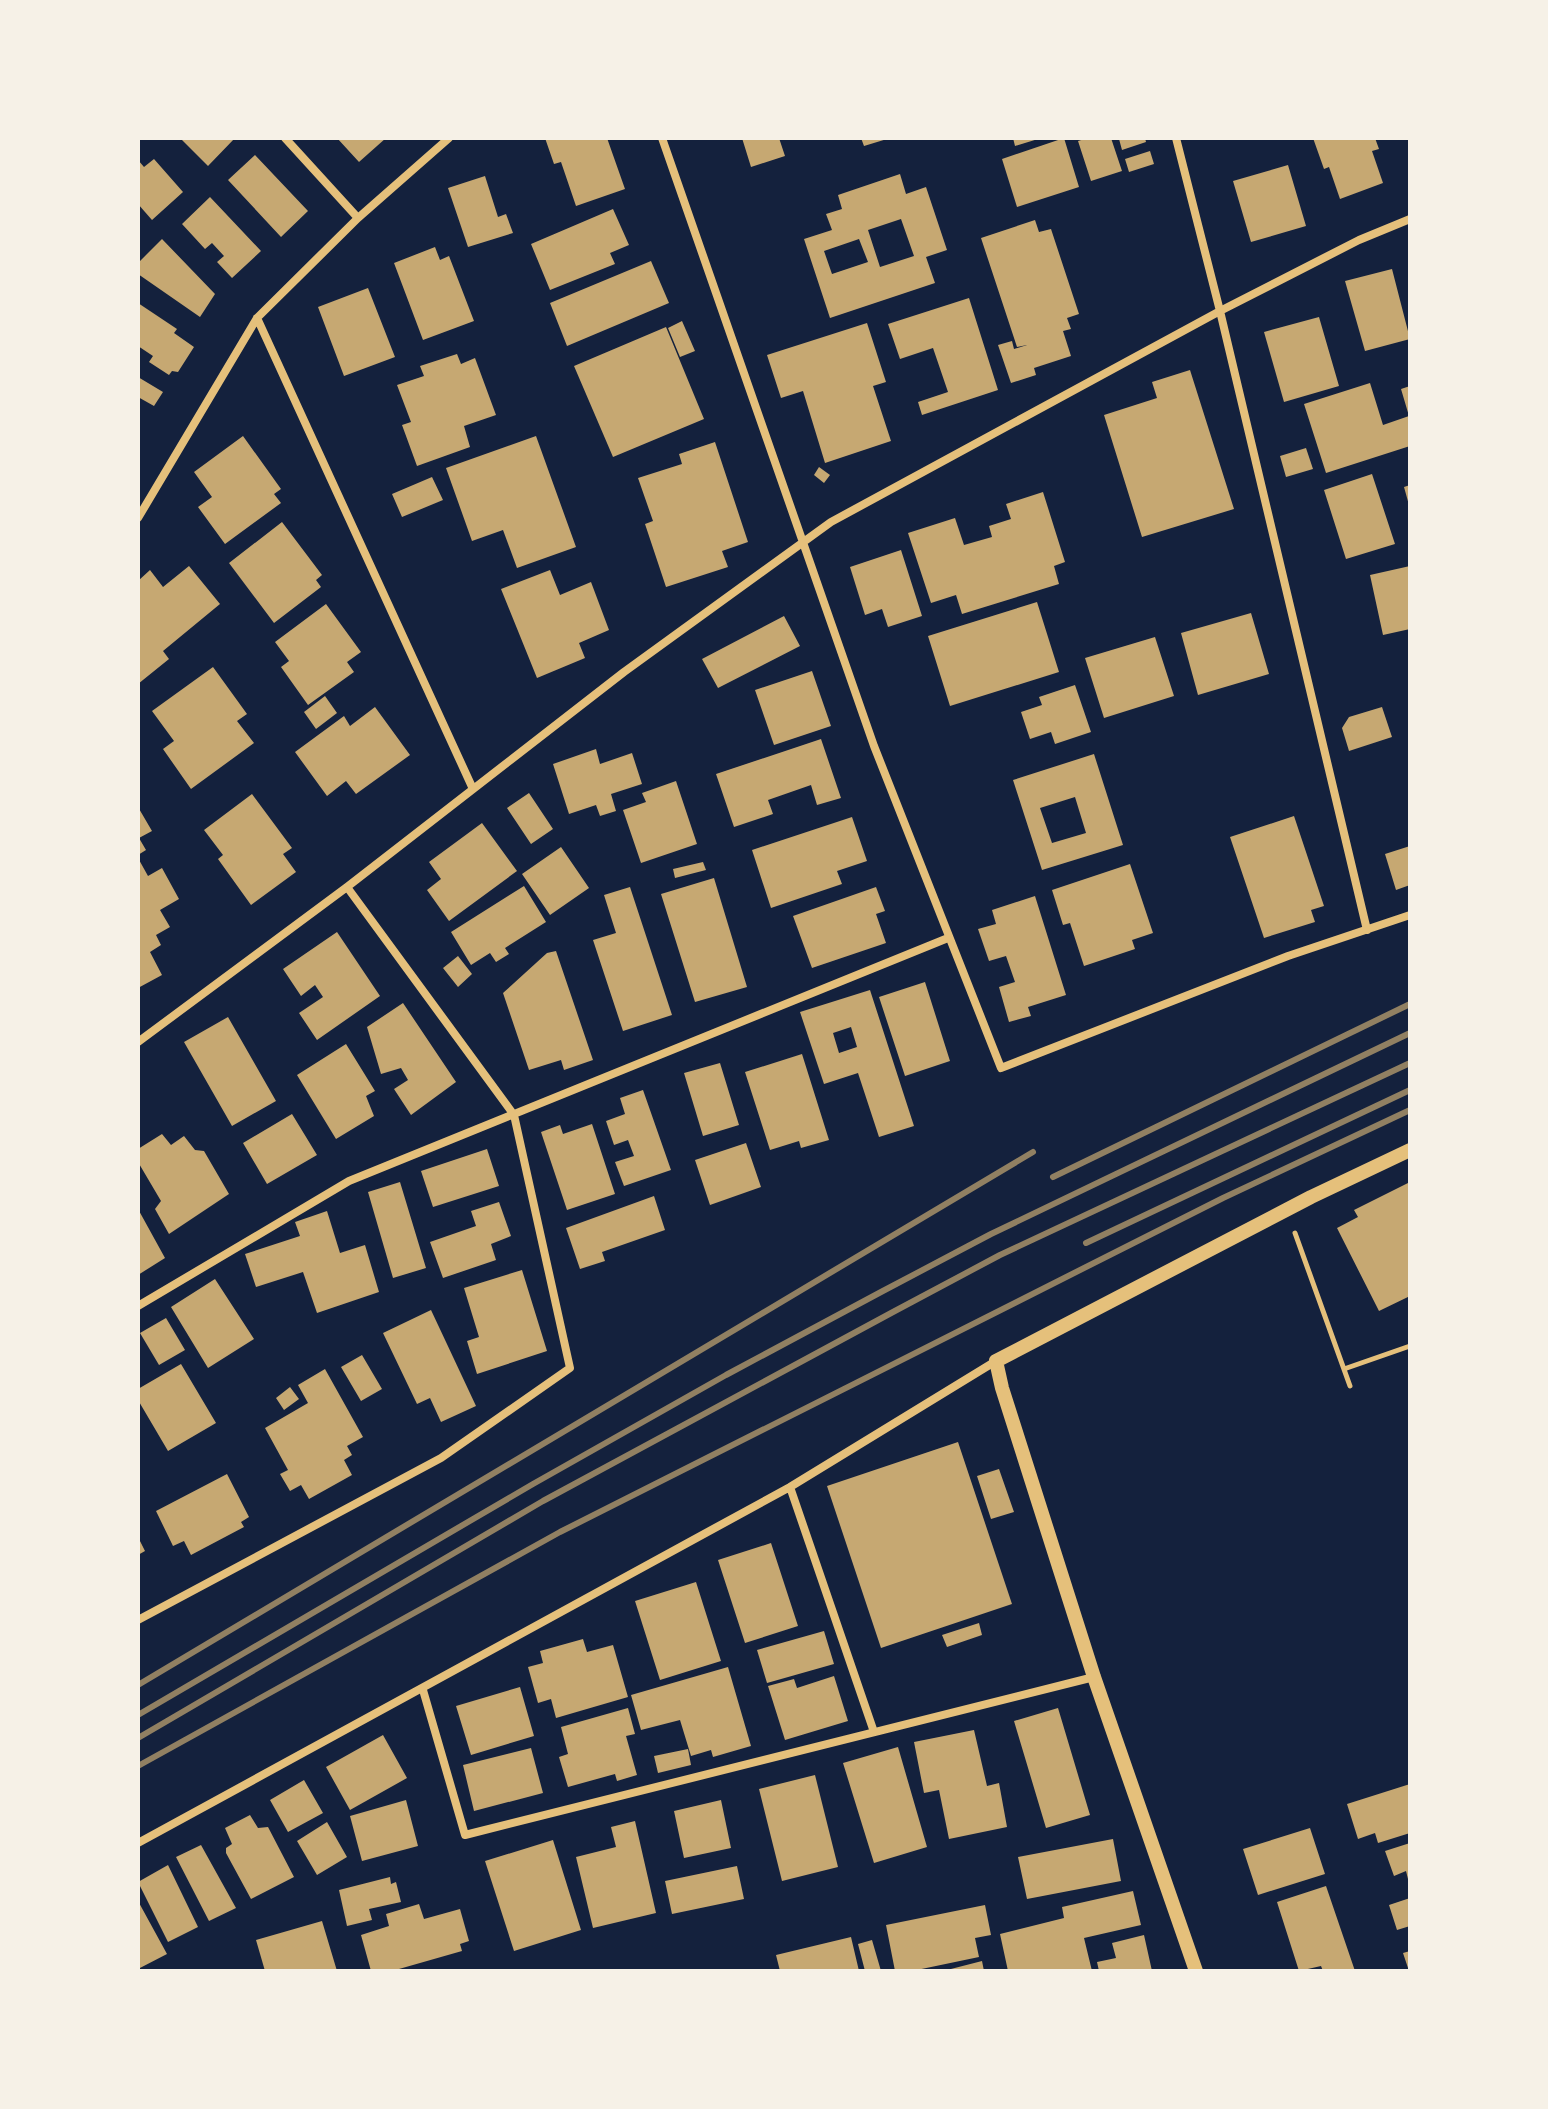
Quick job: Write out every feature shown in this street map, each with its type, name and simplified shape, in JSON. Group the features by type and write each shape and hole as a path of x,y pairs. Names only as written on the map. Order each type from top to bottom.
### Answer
{"street":[{"path":"285,138 358,218"},
{"path":"138,518 257,318 358,218 449,138"},
{"path":"662,138 874,746 1001,1068 1288,956 1410,915"},
{"path":"1176,138 1367,930"},
{"path":"138,1042 347,887 624,672 831,522 1220,311 1359,240 1410,219"},
{"path":"257,318 473,789"},
{"path":"138,1620 441,1458 570,1368 514,1115 347,887"},
{"path":"138,1306 349,1181 948,938"},
{"path":"138,1843 790,1487 996,1361 1287,1209 1410,1150"},
{"path":"996,1361 1094,1677 1196,1971"},
{"path":"790,1487 874,1732"},
{"path":"423,1690 465,1835 1094,1677"}],"path":[{"path":"1287,1209 1350,1386"},
{"path":"1344,1369 1410,1346"}],"building":[{"path":"180,138 235,138 208,166"},
{"path":"337,138 386,138 359,162"},
{"path":"545,138 607,138 625,189 576,206 561,162 554,164"},
{"path":"742,138 779,138 785,156 751,167"},
{"path":"861,138 887,138 887,139 864,146"},
{"path":"1013,138 1038,138 1038,139 1015,146"},
{"path":"1064,138 1079,187 1017,207 1002,159"},
{"path":"1111,138 1122,171 1091,181 1078,141"},
{"path":"1145,138 1146,142 1122,150 1119,139"},
{"path":"1313,138 1375,138 1379,149 1372,151 1383,183 1340,199 1329,167 1324,169"},
{"path":"1150,151 1154,164 1129,172 1125,159"},
{"path":"255,155 308,211 281,237 228,180"},
{"path":"154,159 183,192 152,220 138,204 138,160 144,167"},
{"path":"1288,165 1306,226 1251,242 1233,181"},
{"path":"900,174 906,194 926,187 947,250 926,257 935,283 830,318 804,239 832,230 826,214 842,209 838,195","holes":["901,219 914,256 880,267 868,230","859,239 868,262 832,274 824,251"]},
{"path":"485,176 498,217 506,214 513,233 468,247 448,188"},
{"path":"210,197 261,251 232,278 217,262 224,256 212,243 205,249 182,224"},
{"path":"613,209 629,245 610,253 615,264 550,290 531,244"},
{"path":"1035,220 1039,232 1051,229 1079,314 1067,318 1071,329 1063,331 1071,356 1034,368 1036,375 1011,383 998,345 1012,341 1014,349 1027,345 1017,347 981,238"},
{"path":"162,239 215,294 200,317 138,274 138,263"},
{"path":"435,247 440,260 449,256 474,321 423,340 394,263"},
{"path":"651,261 669,303 567,346 550,303"},
{"path":"1392,269 1410,339 1365,351 1345,281"},
{"path":"368,288 395,357 344,376 318,307"},
{"path":"969,298 998,390 922,415 918,402 948,392 933,348 900,359 888,324"},
{"path":"138,303 177,329 174,333 194,347 178,372 172,371 169,375 149,362 153,356 138,346"},
{"path":"1319,317 1339,386 1284,402 1264,332"},
{"path":"682,321 695,351 680,357 668,328"},
{"path":"867,323 886,382 873,386 891,441 825,463 803,391 781,398 767,355"},
{"path":"666,327 704,419 613,457 574,366"},
{"path":"457,354 461,364 475,358 496,415 464,426 470,447 417,466 402,425 411,422 397,385 424,376 420,366"},
{"path":"1190,370 1234,509 1142,537 1104,415 1157,398 1152,382"},
{"path":"138,377 163,392 154,406 138,397"},
{"path":"1370,383 1383,425 1409,416 1401,389 1410,386 1410,446 1326,473 1304,404"},
{"path":"243,436 281,489 274,494 281,503 225,544 198,507 212,497 194,472"},
{"path":"536,436 576,547 517,568 503,530 472,541 446,468"},
{"path":"715,442 748,542 722,551 728,567 666,587 645,524 653,521 638,478 682,464 679,454"},
{"path":"1306,448 1313,469 1286,477 1280,456"},
{"path":"819,467 830,475 824,483 814,475"},
{"path":"1372,474 1395,544 1346,559 1324,490"},
{"path":"432,477 443,500 402,517 392,494"},
{"path":"1410,485 1410,505 1409,505 1404,487"},
{"path":"1043,492 1065,562 1054,566 1059,584 962,614 956,595 931,603 908,533 955,518 964,545 992,537 989,526 1011,519 1006,504"},
{"path":"282,522 322,575 316,580 321,587 274,623 229,563"},
{"path":"901,550 922,616 888,627 882,609 865,615 850,567"},
{"path":"189,566 220,604 163,651 169,659 138,684 138,581 150,570 163,587"},
{"path":"1410,566 1410,629 1383,635 1370,575"},
{"path":"550,570 560,595 591,582 609,630 579,643 585,658 537,678 501,589"},
{"path":"1037,602 1059,672 950,706 928,636"},
{"path":"326,604 361,652 347,662 354,672 308,705 281,667 289,661 275,642"},
{"path":"1251,613 1269,674 1198,695 1181,633"},
{"path":"784,616 800,646 718,688 702,659"},
{"path":"1155,637 1174,696 1104,718 1085,658"},
{"path":"213,667 247,714 237,721 254,743 191,789 163,749 174,741 152,711"},
{"path":"812,671 831,726 774,745 755,690"},
{"path":"1075,685 1091,732 1055,744 1051,732 1030,739 1021,712 1042,705 1039,697"},
{"path":"325,696 337,713 316,729 304,712"},
{"path":"375,707 410,755 356,794 346,781 327,796 295,752 344,716 350,726"},
{"path":"1382,707 1392,737 1349,751 1342,728 1349,717"},
{"path":"821,739 841,798 817,805 811,785 768,800 773,814 734,827 716,774"},
{"path":"596,749 600,764 632,753 642,784 611,794 616,811 600,816 596,805 569,814 553,764"},
{"path":"1094,754 1123,845 1042,870 1013,780","holes":["1075,797 1086,833 1052,843 1040,808"]},
{"path":"676,781 697,844 641,863 623,810 646,802 642,793"},
{"path":"529,793 553,829 531,844 507,808"},
{"path":"252,794 292,848 283,854 296,872 251,905 218,859 223,855 204,830"},
{"path":"138,807 152,831 139,838 146,850 138,855"},
{"path":"1294,816 1324,906 1311,910 1315,922 1264,938 1230,837"},
{"path":"852,817 867,861 837,871 842,884 771,908 752,850"},
{"path":"482,823 517,871 449,921 427,890 441,879 429,862"},
{"path":"1410,846 1410,885 1396,890 1385,854"},
{"path":"561,847 589,888 550,915 522,874"},
{"path":"138,858 148,876 162,868 179,899 160,910 170,927 156,935 161,945 150,952 162,975 138,988"},
{"path":"703,862 706,870 675,878 673,869"},
{"path":"1130,864 1153,933 1132,940 1135,949 1084,966 1070,923 1063,925 1052,890"},
{"path":"714,878 747,987 695,1002 661,894"},
{"path":"524,886 546,922 505,948 509,954 496,962 490,953 471,965 451,932"},
{"path":"630,887 672,1015 623,1031 593,940 616,933 604,895"},
{"path":"876,887 885,911 876,914 886,943 812,968 793,916"},
{"path":"1035,896 1066,995 1028,1007 1031,1016 1009,1022 999,987 1015,982 1006,956 989,961 978,929 996,924 992,910"},
{"path":"337,932 380,996 317,1040 299,1013 323,997 315,985 301,996 283,969"},
{"path":"556,951 593,1060 564,1070 561,1060 529,1070 503,993 547,953"},
{"path":"458,956 472,974 458,987 443,968"},
{"path":"925,982 950,1061 905,1076 879,997"},
{"path":"870,990 914,1126 879,1137 858,1073 824,1084 800,1012","holes":["851,1027 857,1047 839,1053 833,1033"]},
{"path":"403,1003 456,1082 411,1115 394,1089 408,1080 401,1068 381,1074 367,1027"},
{"path":"228,1017 276,1101 232,1126 184,1042"},
{"path":"346,1044 375,1091 366,1096 374,1116 336,1139 297,1075"},
{"path":"802,1054 829,1140 801,1148 799,1141 770,1150 745,1072"},
{"path":"720,1063 739,1125 703,1136 684,1073"},
{"path":"643,1090 671,1170 624,1186 615,1162 634,1156 628,1140 614,1145 606,1121 625,1114 620,1098"},
{"path":"292,1114 317,1155 267,1184 243,1143"},
{"path":"592,1124 615,1194 567,1210 541,1132 560,1125 563,1134"},
{"path":"162,1134 171,1145 184,1136 195,1150 204,1151 229,1194 169,1234 155,1209 161,1201 138,1162 138,1149"},
{"path":"746,1143 761,1187 710,1205 695,1160"},
{"path":"487,1149 499,1186 433,1207 421,1171"},
{"path":"400,1182 426,1268 393,1278 368,1192"},
{"path":"1410,1182 1410,1296 1379,1311 1337,1228 1358,1217 1354,1210"},
{"path":"654,1196 665,1230 602,1252 605,1261 580,1269 566,1228"},
{"path":"499,1202 511,1236 491,1244 496,1260 443,1278 430,1242 476,1226 471,1211"},
{"path":"138,1209 165,1258 138,1275"},
{"path":"327,1211 340,1253 365,1245 379,1292 317,1313 303,1272 256,1287 245,1254 300,1236 295,1222"},
{"path":"522,1270 547,1351 477,1374 467,1341 479,1337 464,1288"},
{"path":"215,1279 254,1339 208,1368 171,1307"},
{"path":"431,1310 476,1406 441,1422 430,1398 417,1404 383,1333"},
{"path":"166,1318 185,1350 159,1365 140,1333"},
{"path":"362,1355 382,1389 361,1401 341,1367"},
{"path":"181,1364 216,1423 168,1451 138,1400 138,1389"},
{"path":"325,1369 363,1437 347,1446 352,1455 344,1460 352,1475 309,1499 301,1485 290,1491 280,1474 288,1470 265,1428 308,1403 298,1385"},
{"path":"290,1387 299,1399 284,1410 276,1398"},
{"path":"958,1442 1012,1604 881,1648 827,1486"},
{"path":"999,1469 1014,1512 991,1519 977,1476"},
{"path":"227,1474 249,1517 241,1522 244,1527 191,1555 184,1541 173,1546 156,1511"},
{"path":"138,1537 145,1551 138,1555"},
{"path":"771,1543 798,1626 745,1643 718,1560"},
{"path":"696,1582 721,1661 660,1680 635,1601"},
{"path":"979,1623 982,1635 947,1647 942,1635"},
{"path":"824,1631 834,1664 767,1683 757,1650"},
{"path":"583,1639 587,1652 613,1645 628,1697 556,1718 551,1699 538,1703 528,1667 543,1663 540,1651"},
{"path":"728,1667 751,1746 713,1757 711,1750 691,1756 680,1720 641,1730 631,1695"},
{"path":"834,1676 848,1721 785,1740 768,1686 794,1679 797,1688"},
{"path":"520,1687 534,1736 471,1755 456,1706"},
{"path":"628,1708 635,1734 626,1736 637,1775 617,1781 615,1774 568,1787 559,1757 568,1754 561,1727"},
{"path":"1058,1708 1090,1815 1046,1828 1014,1721"},
{"path":"974,1730 987,1786 999,1783 1007,1827 949,1839 939,1790 924,1793 914,1742"},
{"path":"383,1735 407,1778 350,1810 326,1767"},
{"path":"898,1747 927,1847 874,1863 843,1763"},
{"path":"531,1748 543,1793 474,1811 463,1765"},
{"path":"688,1749 691,1765 658,1773 654,1756"},
{"path":"815,1775 838,1867 782,1881 759,1789"},
{"path":"304,1780 323,1813 288,1832 270,1800"},
{"path":"1410,1784 1410,1833 1378,1843 1375,1833 1358,1839 1347,1804"},
{"path":"406,1800 418,1846 362,1861 350,1816"},
{"path":"721,1800 731,1848 684,1858 674,1811"},
{"path":"250,1815 258,1828 268,1827 294,1877 251,1899 226,1853 226,1848 232,1844 225,1828"},
{"path":"635,1821 656,1913 593,1928 576,1857 616,1847 611,1827"},
{"path":"327,1822 347,1857 317,1875 297,1841"},
{"path":"1310,1828 1325,1874 1258,1895 1243,1849"},
{"path":"1113,1839 1121,1881 1027,1899 1018,1857"},
{"path":"553,1840 581,1930 514,1951 485,1861"},
{"path":"1410,1843 1409,1883 1406,1871 1394,1876 1385,1851"},
{"path":"201,1845 236,1908 209,1921 176,1857"},
{"path":"168,1865 198,1927 168,1942 138,1882"},
{"path":"737,1866 744,1899 672,1914 665,1881"},
{"path":"390,1877 391,1884 396,1882 401,1902 369,1909 372,1920 347,1926 339,1890"},
{"path":"1326,1886 1355,1971 1323,1971 1321,1966 1299,1971 1277,1902"},
{"path":"1133,1891 1141,1925 1084,1938 1092,1971 1008,1971 1000,1934 1064,1918 1062,1907"},
{"path":"1410,1898 1410,1926 1397,1930 1389,1905"},
{"path":"138,1901 167,1954 138,1969"},
{"path":"419,1904 424,1919 460,1909 469,1941 460,1944 462,1951 392,1971 371,1971 361,1935 389,1926 386,1914"},
{"path":"985,1905 991,1935 975,1938 979,1957 912,1971 895,1971 886,1925"},
{"path":"322,1921 337,1971 265,1971 256,1940"},
{"path":"1144,1935 1152,1971 1099,1971 1097,1962 1116,1958 1112,1943"},
{"path":"851,1937 859,1971 780,1971 776,1955"},
{"path":"872,1940 881,1971 865,1971 858,1944"},
{"path":"1410,1951 1410,1971 1409,1971 1403,1953"},
{"path":"982,1961 984,1971 947,1970"}],"railway":[{"path":"1053,1177 1410,1004"},
{"path":"138,1715 726,1375 991,1234 1410,1033"},
{"path":"138,1738 543,1501 1000,1255 1410,1063"},
{"path":"1086,1243 1410,1090"},
{"path":"138,1766 560,1532 1223,1198 1410,1110"},
{"path":"138,1685 1033,1152"}]}
